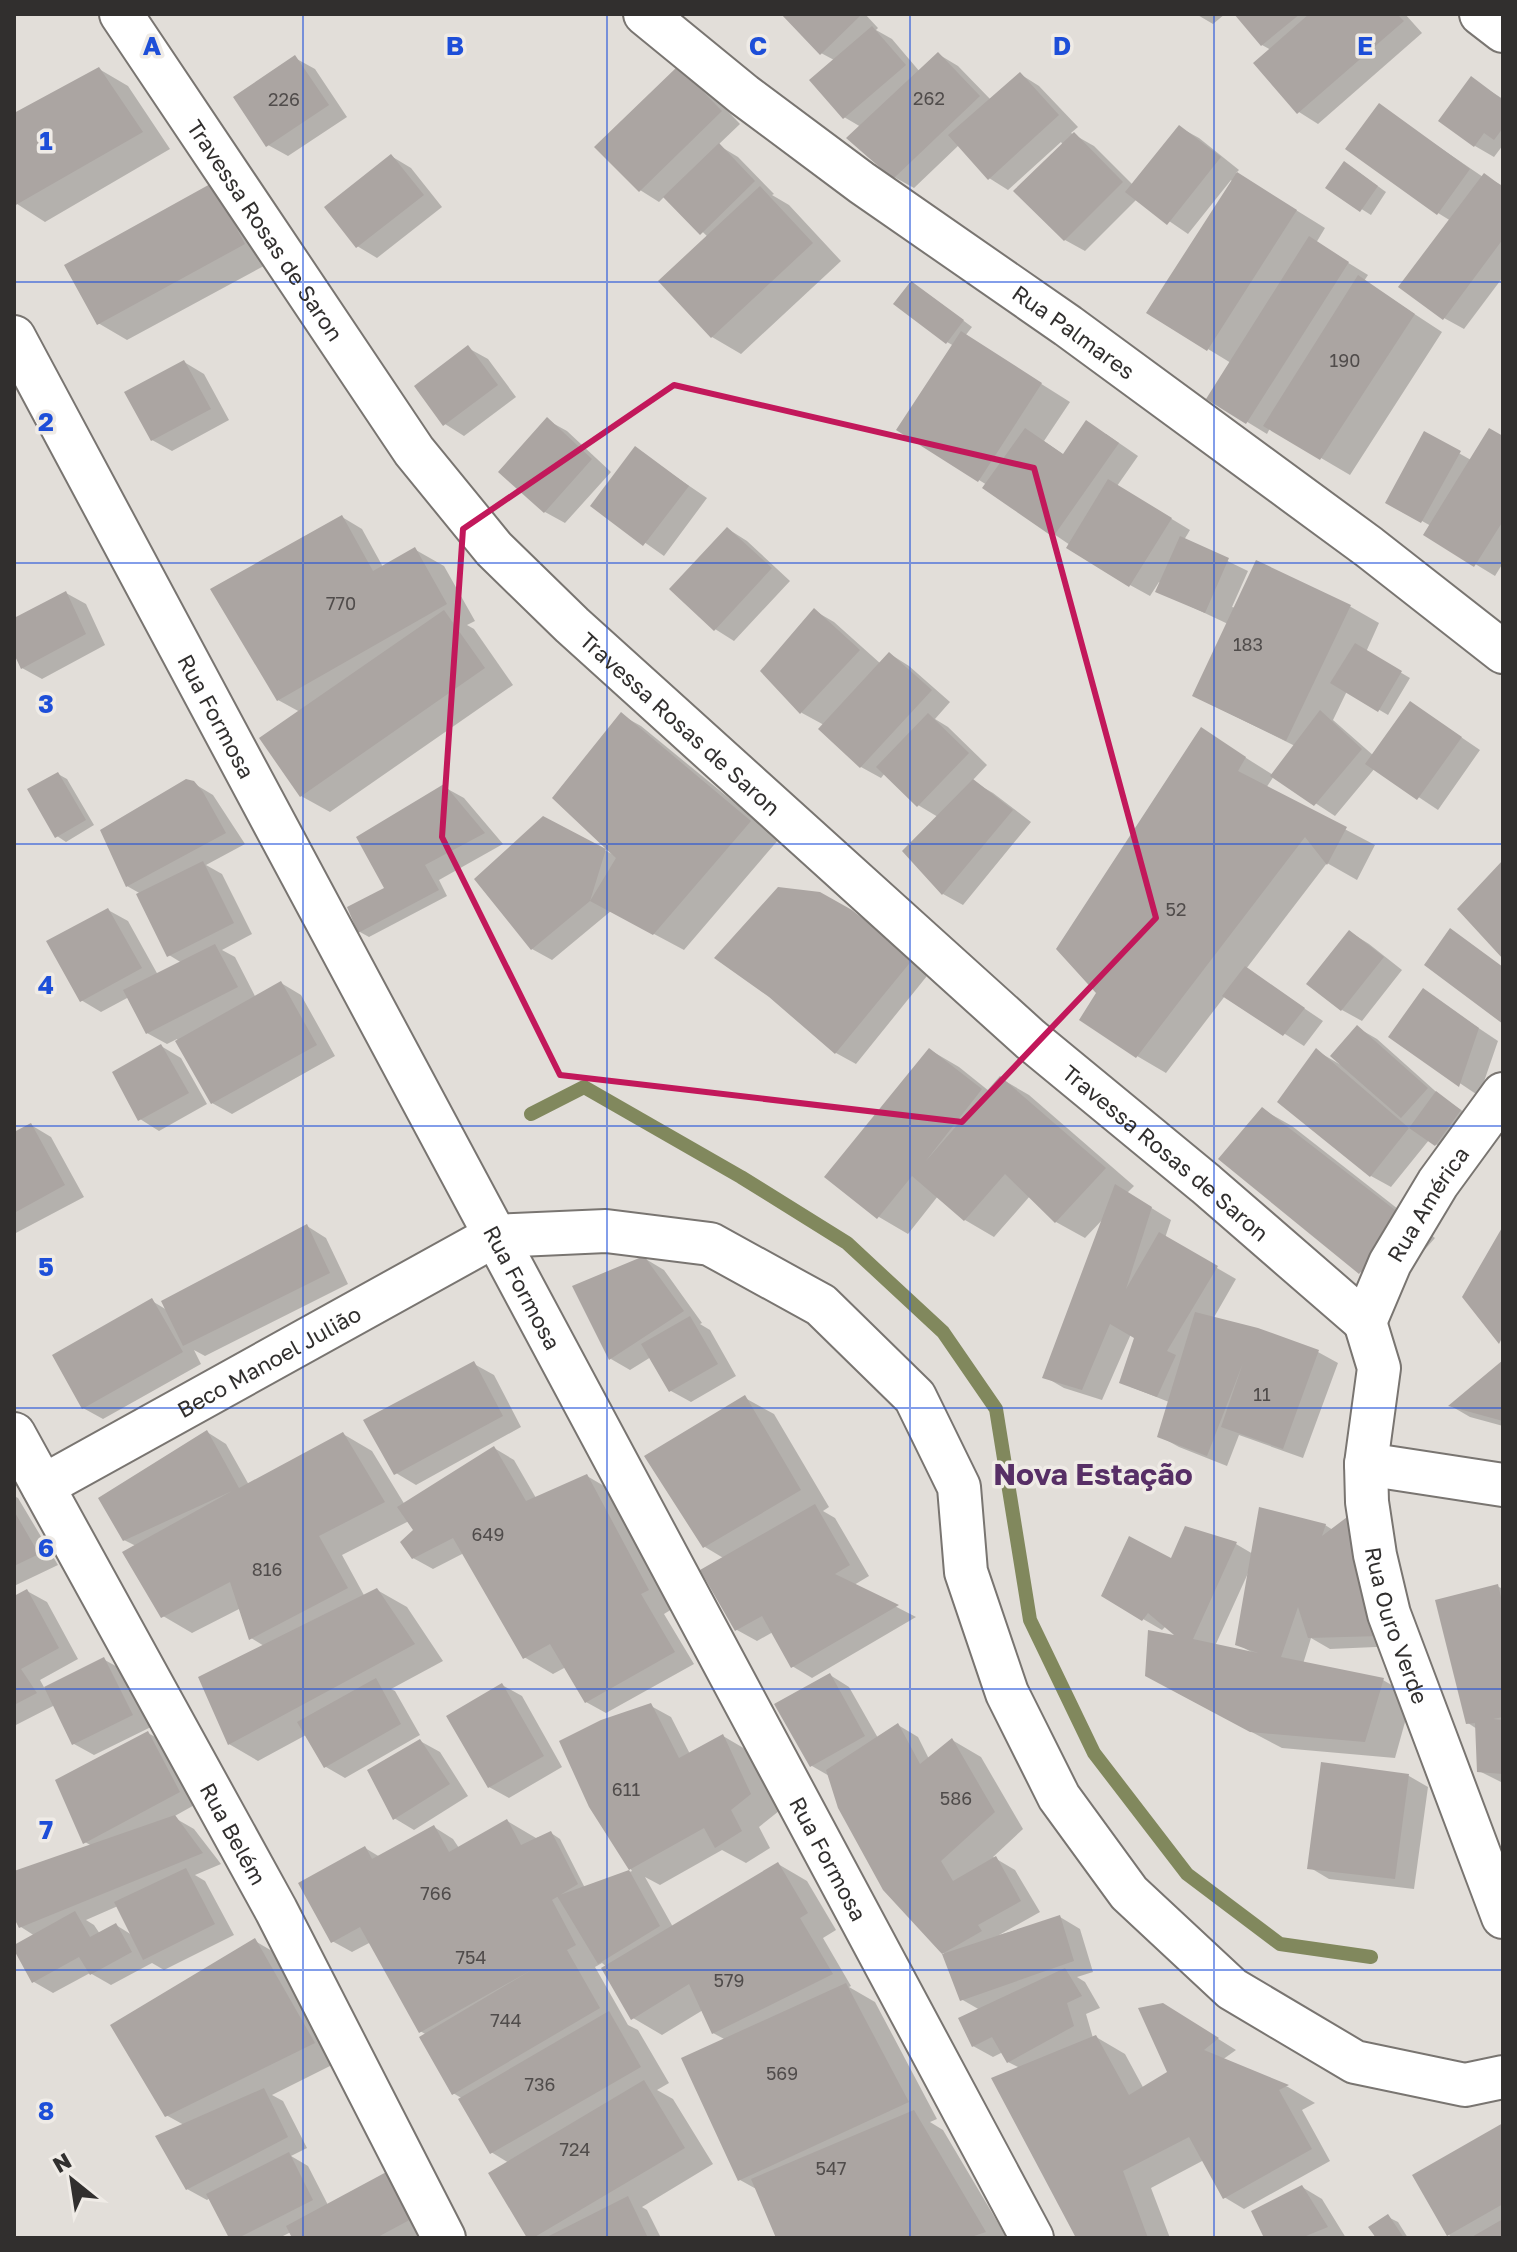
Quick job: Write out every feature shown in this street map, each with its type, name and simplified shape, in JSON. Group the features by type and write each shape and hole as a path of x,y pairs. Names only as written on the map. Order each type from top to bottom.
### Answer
{"street":[{"name":"Travessa Rosas de Saron","path":"121,14 414,451 494,549 572,625 1030,1039 1206,1184 1365,1322"},
{"name":"Rua Palmares","path":"645,14 744,95 862,183 1093,344 1369,547 1503,652"},
{"path":"1481,14 1503,31"},
{"name":"Rua Formosa","path":"14,337 1032,2238"},
{"name":"Rua América","path":"1365,1322 1390,1263 1438,1183 1503,1094"},
{"path":"494,1236 606,1231 710,1244 821,1305 915,1397 959,1487 966,1572 1007,1693 1059,1797 1129,1893 1232,1989 1355,2062 1465,2085 1503,2077"},
{"name":"Beco Manoel Julião","path":"43,1486 494,1236"},
{"name":"Rua Ouro Verde","path":"1365,1322 1379,1368 1366,1464 1367,1502 1375,1555 1389,1614 1503,1917"},
{"name":"Rua Belém","path":"17,1444 276,1910 444,2238"},
{"path":"1366,1464 1503,1485"}],"highlighted area":[{"path":"674,385 1034,468 1156,918 962,1122 560,1075 442,837 463,529"}],"building":[{"path":"781,14 858,14 860,16 820,55"},
{"path":"1234,14 1300,14 1261,46"},
{"path":"1309,14 1397,14 1404,21 1297,114 1253,63"},
{"path":"872,26 906,65 843,119 809,80"},
{"path":"938,52 980,96 893,179 846,138"},
{"path":"295,55 329,105 266,147 233,97"},
{"path":"678,66 722,111 639,192 594,147"},
{"path":"99,67 143,132 14,206 14,113"},
{"path":"1020,72 1059,115 988,180 948,135"},
{"path":"1471,76 1503,100 1503,128 1494,140 1484,133 1474,147 1438,121"},
{"path":"1379,103 1470,169 1437,215 1345,149"},
{"path":"1179,125 1221,157 1167,225 1125,192"},
{"path":"1074,132 1123,182 1064,241 1013,191"},
{"path":"719,143 755,181 700,235 663,197"},
{"path":"391,154 424,195 356,248 324,207"},
{"path":"1344,161 1378,186 1360,212 1325,188"},
{"path":"1237,172 1297,210 1207,351 1146,313"},
{"path":"1484,173 1503,187 1503,239 1443,320 1398,287"},
{"path":"212,183 245,244 97,325 64,265"},
{"path":"760,186 813,243 711,338 658,281"},
{"path":"1309,236 1349,262 1246,424 1206,399"},
{"path":"1358,275 1415,314 1320,460 1263,426"},
{"path":"911,281 964,320 946,344 893,304"},
{"path":"961,331 1042,383 978,482 896,430"},
{"path":"468,345 498,385 443,426 414,386"},
{"path":"184,360 211,409 151,441 124,392"},
{"path":"547,417 592,459 544,513 498,472"},
{"path":"1086,420 1119,443 1053,537 982,488 1025,428 1063,454"},
{"path":"1489,428 1503,436 1503,521 1474,567 1423,535"},
{"path":"1424,431 1461,451 1421,523 1385,503"},
{"path":"635,446 689,486 643,546 590,506"},
{"path":"1108,479 1172,518 1129,587 1066,548"},
{"path":"342,515 373,571 415,547 447,604 277,701 210,589"},
{"path":"727,527 772,568 714,631 669,589"},
{"path":"1180,536 1229,558 1205,613 1155,592"},
{"path":"1256,560 1351,605 1286,741 1192,696"},
{"path":"66,591 86,634 21,669 14,654 14,618"},
{"path":"814,608 860,650 800,714 760,671"},
{"path":"444,610 485,668 300,797 259,738"},
{"path":"1355,643 1402,671 1378,712 1330,683"},
{"path":"889,652 932,690 860,768 818,729"},
{"path":"1410,701 1462,737 1417,800 1365,764"},
{"path":"1320,710 1362,749 1314,806 1270,776"},
{"path":"621,712 751,821 653,935 590,901 616,858 552,798"},
{"path":"928,713 969,753 917,807 876,767"},
{"path":"1201,727 1246,757 1238,771 1347,827 1327,865 1305,837 1136,1058 1079,1020 1096,993 1056,949"},
{"path":"58,772 86,820 55,838 27,789"},
{"path":"186,779 194,781 203,792 226,833 126,887 100,830"},
{"path":"973,779 1013,810 942,895 902,851"},
{"path":"444,784 485,833 425,865 439,890 358,933 347,907 384,888 356,837"},
{"path":"543,816 606,849 590,901 531,950 474,879"},
{"path":"1503,860 1503,959 1457,909"},
{"path":"203,861 234,923 167,957 136,894"},
{"path":"778,887 820,892 852,910 913,959 835,1054 769,997 714,958"},
{"path":"108,908 142,968 80,1002 46,941"},
{"path":"1450,928 1503,967 1503,1024 1424,965"},
{"path":"1349,930 1384,957 1341,1011 1306,984"},
{"path":"215,944 238,987 146,1034 123,990"},
{"path":"1245,966 1305,1008 1283,1036 1222,996"},
{"path":"281,981 317,1045 211,1104 175,1041"},
{"path":"1423,988 1479,1028 1459,1087 1388,1037"},
{"path":"1357,1025 1428,1088 1401,1118 1330,1056"},
{"path":"161,1044 189,1093 138,1121 112,1072"},
{"path":"929,1048 982,1089 925,1162 1000,1076 1106,1168 1055,1223 1005,1174 964,1221 912,1176 877,1219 824,1177"},
{"path":"1316,1048 1409,1128 1370,1177 1277,1102"},
{"path":"1436,1091 1461,1110 1435,1146 1409,1128"},
{"path":"1262,1107 1408,1220 1359,1274 1218,1159"},
{"path":"31,1123 65,1185 14,1213 14,1132"},
{"path":"1115,1184 1152,1207 1126,1289 1159,1232 1218,1266 1167,1351 1176,1355 1157,1397 1119,1383 1134,1338 1110,1324 1082,1390 1042,1378"},
{"path":"307,1224 330,1273 183,1346 161,1301"},
{"path":"1503,1226 1503,1336 1499,1344 1462,1297"},
{"path":"644,1256 684,1311 609,1360 572,1286"},
{"path":"152,1298 183,1352 82,1409 52,1355"},
{"path":"1195,1312 1258,1328 1319,1350 1283,1449 1221,1427 1243,1363 1207,1456 1157,1437"},
{"path":"690,1316 718,1364 669,1392 641,1344"},
{"path":"1503,1360 1503,1421 1448,1406"},
{"path":"474,1361 503,1416 394,1475 363,1420"},
{"path":"745,1395 801,1490 703,1548 644,1456"},
{"path":"207,1430 239,1488 343,1432 385,1502 319,1536 348,1588 249,1640 230,1582 161,1618 122,1552 232,1491 123,1541 98,1498"},
{"path":"494,1446 526,1501 587,1474 649,1590 641,1594 675,1652 585,1703 550,1644 523,1659 453,1538 412,1559 400,1542 413,1530 397,1507"},
{"path":"1367,1502 1380,1636 1308,1638 1298,1607 1281,1657 1384,1678 1365,1742 1250,1732 1145,1676 1148,1630 1174,1635 1148,1613 1142,1621 1101,1596 1129,1536 1171,1558 1185,1526 1237,1542 1193,1639 1258,1653 1235,1645 1259,1507 1326,1524 1322,1536"},
{"path":"815,1504 850,1565 835,1574 899,1605 791,1668 762,1616 735,1631 700,1570"},
{"path":"14,1511 39,1554 14,1566"},
{"path":"1498,1584 1503,1606 1503,1717 1493,1719 1503,1720 1503,1774 1477,1772 1475,1723 1466,1724 1435,1600"},
{"path":"377,1588 415,1644 228,1745 198,1677"},
{"path":"27,1589 59,1648 21,1669 37,1693 14,1705 14,1596"},
{"path":"104,1657 133,1715 72,1745 44,1687"},
{"path":"830,1673 865,1736 810,1767 774,1704"},
{"path":"376,1678 401,1724 324,1768 297,1722"},
{"path":"502,1683 544,1756 488,1788 446,1716"},
{"path":"651,1703 679,1758 723,1734 751,1794 731,1810 742,1831 715,1848 704,1828 629,1870 589,1807 559,1741 601,1720"},
{"path":"898,1723 920,1764 952,1738 995,1812 941,1861 953,1881 996,1856 1021,1901 978,1925 982,1931 942,1954 883,1890 838,1808 826,1770"},
{"path":"148,1731 180,1792 83,1844 55,1780"},
{"path":"420,1739 450,1784 393,1820 367,1770"},
{"path":"1321,1762 1409,1774 1395,1879 1307,1869"},
{"path":"175,1815 203,1853 19,1928 14,1918 14,1871"},
{"path":"507,1819 521,1845 551,1831 578,1884 552,1900 576,1945 567,1950 600,2008 452,2095 419,2037 535,1968 419,2033 360,1927 331,1943 298,1883 365,1846 372,1859 434,1825 449,1852"},
{"path":"778,1862 808,1913 800,1918 833,1974 712,2034 689,1984 631,2020 601,1968"},
{"path":"186,1868 215,1924 143,1960 114,1902"},
{"path":"629,1870 660,1926 598,1964 557,1896"},
{"path":"75,1911 90,1937 116,1923 132,1952 90,1975 79,1957 32,1983 14,1945"},
{"path":"1060,1915 1074,1961 960,2001 942,1954"},
{"path":"255,1938 315,2043 165,2117 110,2025"},
{"path":"1065,1968 1082,1996 1067,2003 1074,2026 1007,2063 992,2037 972,2047 958,2018"},
{"path":"846,1983 909,2102 738,2181 681,2058"},
{"path":"1163,2003 1219,2038 1204,2050 1289,2085 1279,2090 1312,2149 1223,2199 1189,2137 1123,2171 1148,2238 1076,2238 991,2078 1096,2035 1129,2095 1167,2072 1138,2008"},
{"path":"609,2011 641,2067 490,2154 458,2099"},
{"path":"644,2080 685,2148 533,2238 527,2238 488,2173"},
{"path":"264,2088 288,2137 186,2190 155,2136"},
{"path":"914,2110 986,2232 968,2238 776,2238 751,2179"},
{"path":"1503,2123 1503,2204 1447,2236 1412,2175"},
{"path":"289,2152 313,2200 238,2238 229,2238 206,2194"},
{"path":"390,2170 415,2217 376,2238 292,2238 286,2226"},
{"path":"1302,2185 1328,2227 1301,2238 1264,2238 1251,2211"},
{"path":"628,2196 648,2238 545,2238"},
{"path":"1388,2214 1404,2238 1376,2238 1368,2227"},
{"path":"1503,2219 1503,2238 1470,2238"}],"waterway":[{"path":"531,1114 584,1087 741,1177 847,1243 943,1332 996,1409 1030,1620 1094,1753 1187,1874 1280,1944 1371,1957"}],"district":[{"name":"Nova Estação","path":"1093,1474"}]}
